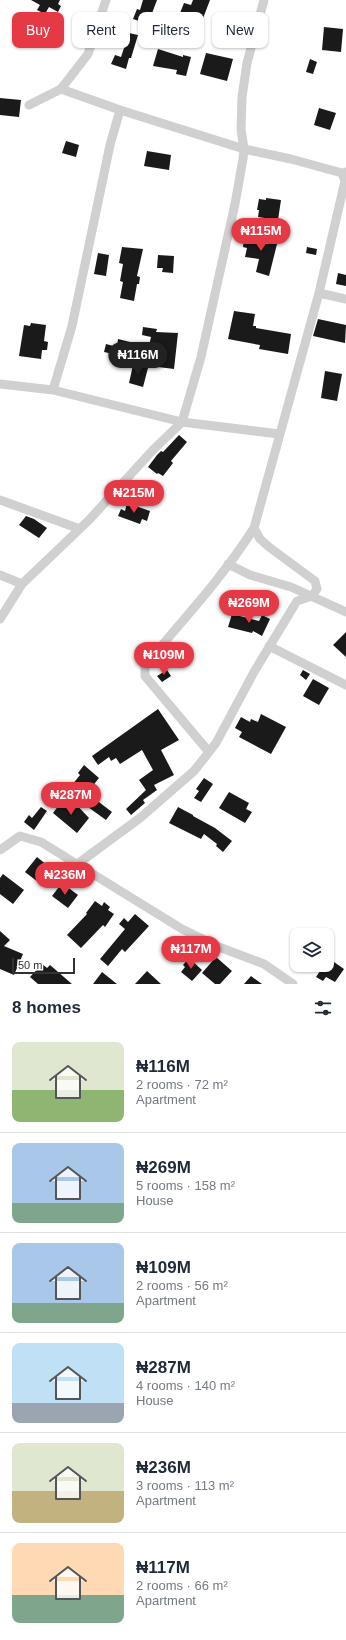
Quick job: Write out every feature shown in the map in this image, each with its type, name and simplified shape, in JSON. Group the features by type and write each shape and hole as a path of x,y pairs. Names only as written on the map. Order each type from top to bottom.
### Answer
{"street":[{"path":"28,105 61,89 88,54 106,0"},
{"path":"0,619 22,584 80,529 152,451 182,422 201,357 235,204 244,149 241,129 242,97 247,63 264,0"},
{"path":"61,89 120,110 244,149 344,172 345,181 319,293 254,528 228,564 145,665 145,676 209,752"},
{"path":"53,390 72,326 110,145 120,110"},
{"path":"319,293 346,299"},
{"path":"0,384 53,390 182,422 279,434"},
{"path":"0,500 80,529"},
{"path":"76,865 140,818 194,771 216,743 254,672 297,601 312,596 317,589 315,581 268,547 260,539 254,528"},
{"path":"228,564 250,575 291,587 346,612"},
{"path":"0,575 22,584"},
{"path":"270,646 346,685"},
{"path":"0,850 20,836 41,842 182,929 219,947 264,964 293,984"}],"building":[{"path":"31,0 60,0 58,4 61,6 58,12 49,7 46,12 41,12 37,10 40,5"},
{"path":"143,0 157,0 152,12 138,12 138,21 133,19 137,9 140,10"},
{"path":"193,0 210,0 204,16 204,12 180,12 184,3 191,5"},
{"path":"324,27 343,29 341,52 322,50"},
{"path":"130,33 138,35 126,69 111,64 115,55 121,57 124,48 130,48"},
{"path":"158,49 183,57 183,55 191,57 186,76 176,74 177,70 153,66"},
{"path":"206,53 233,59 227,81 200,74"},
{"path":"310,59 317,62 313,74 306,72"},
{"path":"0,98 21,100 19,117 0,115"},
{"path":"319,108 336,113 330,130 314,125"},
{"path":"66,141 79,145 76,157 62,153"},
{"path":"147,151 171,155 169,170 144,166"},
{"path":"266,198 281,200 278,220 258,217 259,210 257,210 259,199 266,200"},
{"path":"249,234 267,237 266,242 277,244 269,276 256,272 259,259 245,257 247,248 243,247 244,238 249,239"},
{"path":"122,247 143,249 137,276 140,277 139,284 137,284 134,301 120,298 123,282 120,281 123,264 119,263"},
{"path":"307,247 317,249 316,255 306,253"},
{"path":"98,253 109,255 106,276 94,274"},
{"path":"158,255 174,256 173,273 162,272 163,268 157,268"},
{"path":"338,273 346,275 346,286 336,284"},
{"path":"234,311 255,314 253,326 256,326 256,328 291,334 288,354 259,349 260,345 228,339"},
{"path":"318,319 346,325 345,343 313,336"},
{"path":"31,323 46,325 44,341 48,342 47,350 42,350 41,359 19,356 24,325 30,326"},
{"path":"143,327 157,329 156,332 178,333 174,369 158,367 161,348 149,346 151,337 142,335"},
{"path":"118,339 130,342 127,357 104,352 106,344 117,347"},
{"path":"133,365 148,368 143,387 129,383"},
{"path":"325,371 342,374 337,401 321,398"},
{"path":"179,435 187,442 171,461 173,463 163,476 158,473 157,474 148,467 157,455 161,451 163,452"},
{"path":"127,503 150,511 147,521 142,519 140,524 118,516 121,509 125,511"},
{"path":"26,516 34,519 47,528 39,538 19,525"},
{"path":"232,614 259,621 262,615 270,619 262,636 253,631 252,633 228,627"},
{"path":"346,632 346,657 333,645"},
{"path":"167,670 171,676 162,682 157,676"},
{"path":"303,670 310,674 306,680 300,675"},
{"path":"313,679 329,688 319,705 303,696"},
{"path":"158,709 179,740 161,750 174,775 154,785 157,790 143,800 145,803 131,815 126,809 146,790 139,780 153,770 142,750 120,764 116,758 111,761 109,757 98,765 92,756"},
{"path":"261,714 286,727 271,754 239,737 242,732 235,728 241,717 250,722 251,719 258,722"},
{"path":"84,765 99,778 87,793 112,812 106,820 74,797 79,791 72,785 80,775 78,773"},
{"path":"204,778 213,784 201,802 194,798 199,791 196,789"},
{"path":"229,792 249,803 246,809 252,812 245,823 219,808"},
{"path":"72,800 89,818 77,833 53,813 62,801 68,805"},
{"path":"41,807 47,811 34,830 24,822 29,815 32,818"},
{"path":"178,807 215,828 232,841 223,852 216,846 217,844 204,834 201,839 169,823"},
{"path":"37,857 52,869 48,874 46,872 38,882 25,872"},
{"path":"3,874 24,890 13,904 0,894 0,878"},
{"path":"62,883 78,895 68,908 52,896"},
{"path":"95,901 102,906 104,902 110,907 108,910 114,914 105,927 103,925 81,948 67,935 87,914 86,913"},
{"path":"135,914 149,926 125,952 122,949 108,966 100,959 125,929 119,924 124,918 128,922"},
{"path":"0,931 10,940 4,946 23,954 14,975 0,969"},
{"path":"216,957 232,971 220,984 215,984 202,973"},
{"path":"189,958 202,970 192,981 181,972 185,967 183,965"},
{"path":"334,962 344,969 335,982 326,977 323,981 316,977 319,972 334,972"},
{"path":"42,964 47,968 50,965 72,984 38,984 30,977"},
{"path":"147,971 161,984 135,984"},
{"path":"102,972 117,984 93,984"},
{"path":"251,976 262,984 244,984"}]}
